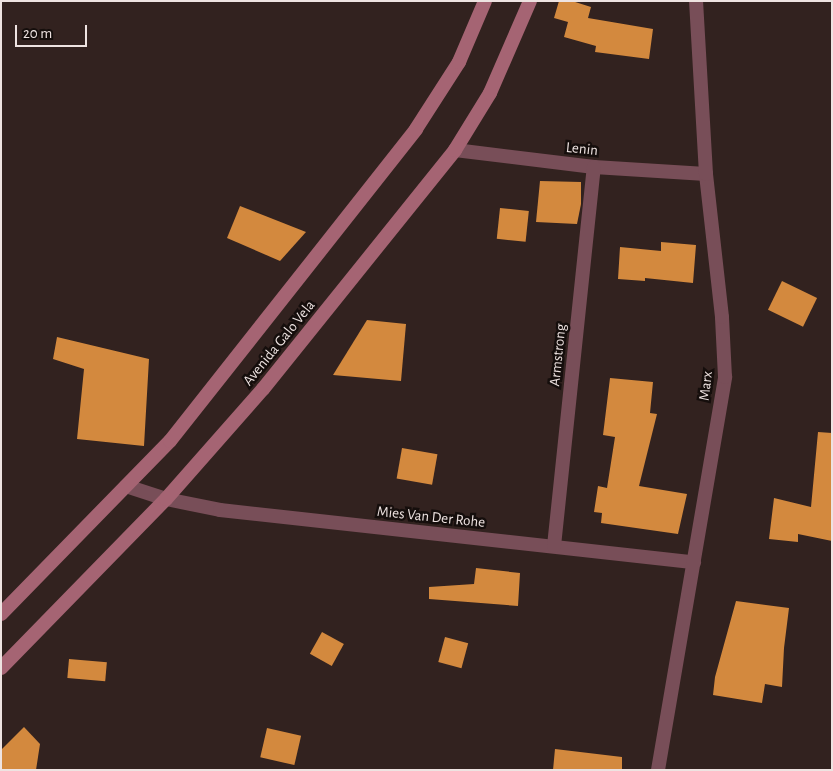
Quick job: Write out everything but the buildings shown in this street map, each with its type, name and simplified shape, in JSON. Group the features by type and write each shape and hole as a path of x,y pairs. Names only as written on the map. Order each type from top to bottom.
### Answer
{"main road":[{"name":"Avenida Galo Vela","path":"1,614 170,441 416,129 459,62 485,1"},
{"name":"Avenida Galo Vela","path":"1,668 166,499 263,389 455,150 490,93 530,1"}],"street":[{"name":"Marx","path":"658,770 725,376 722,317 706,174 696,1"},
{"name":"Lenin","path":"455,150 594,167 706,174"},
{"name":"Armstrong","path":"554,546 594,167"},
{"name":"Mies Van Der Rohe","path":"126,486 166,499 220,510 694,562"}]}
